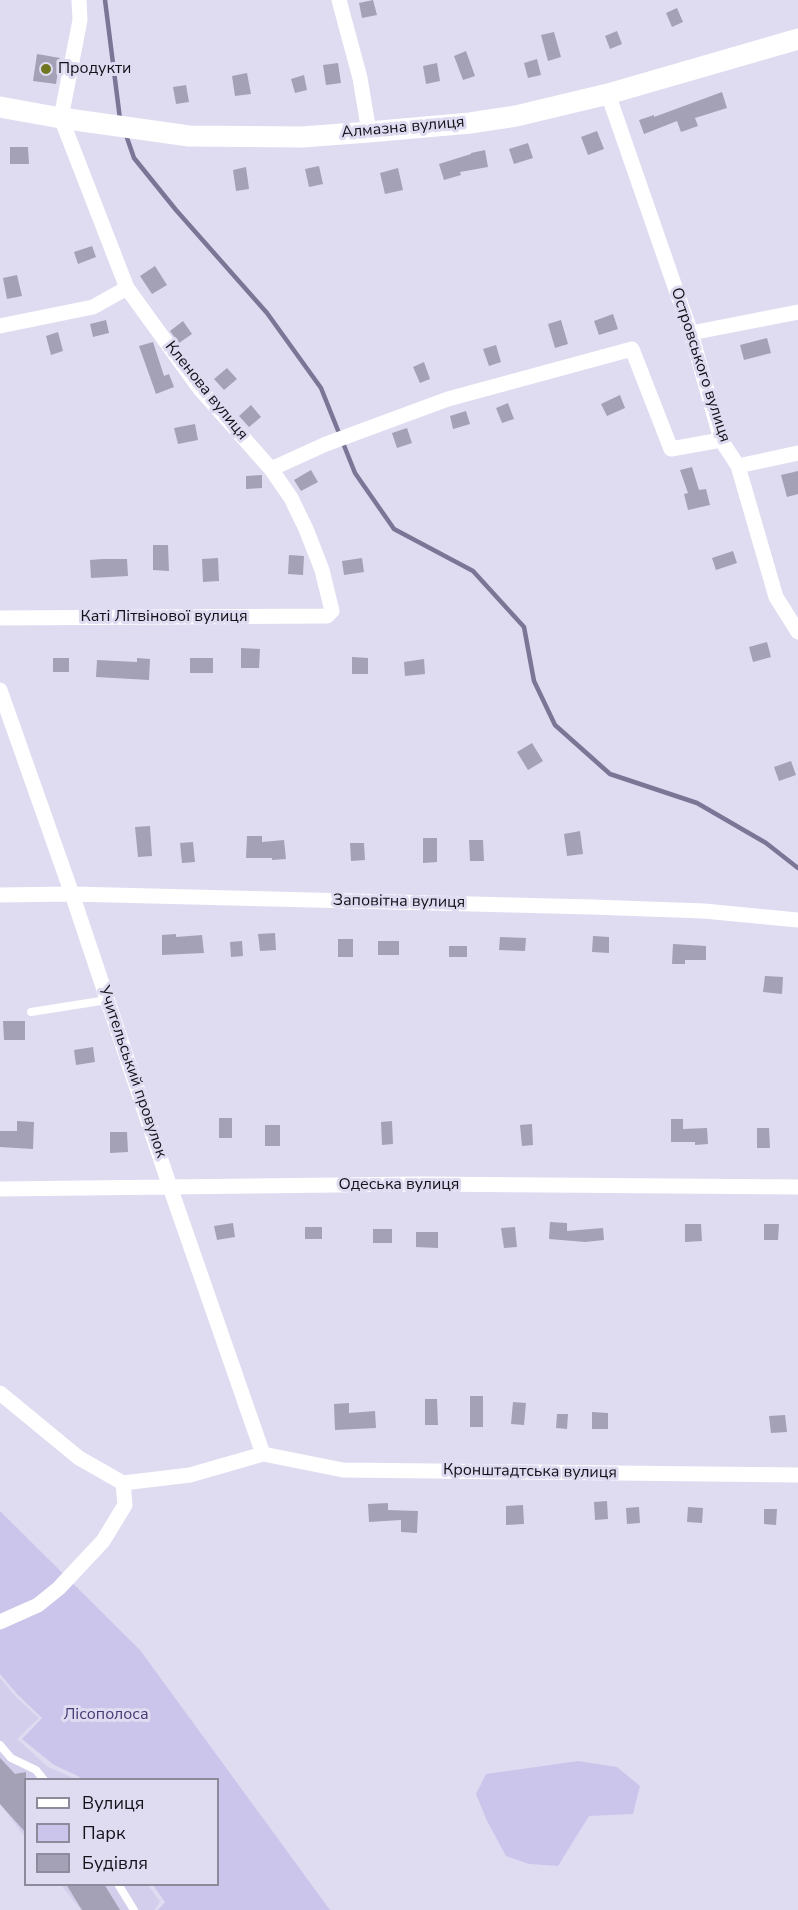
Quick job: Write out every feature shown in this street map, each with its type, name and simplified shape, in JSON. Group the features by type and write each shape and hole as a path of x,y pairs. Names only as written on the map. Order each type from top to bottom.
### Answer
{"main road":[{"name":"Алмазна вулиця","path":"0,107 189,136 302,136 369,132 470,123 516,116 608,94 798,39"}],"street":[{"path":"61,118 80,20 79,0"},
{"path":"339,0 360,78 369,132"},
{"name":"Островського вулиця","path":"608,94 691,333 721,440 738,466 776,597 797,629"},
{"name":"Кленова вулиця","path":"61,118 127,288 200,389 271,470 291,498 322,570 333,611 327,616"},
{"path":"0,326 93,307 127,288"},
{"path":"691,333 798,312"},
{"path":"271,470 326,444 448,399 632,348 672,449 721,440"},
{"path":"738,466 798,453"},
{"name":"Каті Літвінової вулиця","path":"0,618 327,616"},
{"name":"Учительський провулок","path":"0,690 263,1454"},
{"name":"Заповітна вулиця","path":"0,895 72,894 704,911 798,920"},
{"name":"Одеська вулиця","path":"0,1189 444,1185 798,1187"},
{"path":"0,1394 80,1458 123,1483 190,1475 263,1454"},
{"name":"Кронштадтська вулиця","path":"263,1454 343,1470 798,1475"},
{"path":"0,1622 38,1605 59,1588 103,1541 125,1505 123,1483"}],"lane":[{"path":"31,1012 107,1000"},
{"path":"0,1745 11,1758 36,1770 43,1778"},
{"path":"119,1886 134,1910"}],"shaded area":[{"path":"0,1678 16,1697 39,1718 17,1739 48,1767 74,1778 24,1778 24,1836 0,1804"},
{"path":"62,1886 149,1886 160,1902 154,1910 81,1910"}],"green space":[{"name":"Лісополоса","path":"0,1511 140,1650 330,1910 158,1910 165,1902 154,1886 219,1886 219,1778 80,1778 54,1765 22,1739 42,1718 0,1674"},
{"path":"578,1761 617,1767 640,1786 633,1814 589,1816 558,1866 529,1864 506,1856 487,1821 476,1794 486,1774"}],"building":[{"path":"373,0 377,15 362,18 359,3"},
{"path":"677,8 683,22 672,27 666,13"},
{"path":"617,31 622,44 610,49 605,36"},
{"path":"554,32 561,57 548,61 541,35"},
{"path":"466,51 475,76 463,80 454,56"},
{"name":"Продукти","path":"37,54 60,58 56,84 33,81"},
{"path":"537,59 541,75 528,78 524,63"},
{"path":"338,63 341,83 326,85 323,65"},
{"path":"437,63 440,81 426,84 423,66"},
{"path":"247,73 251,94 235,96 232,76"},
{"path":"304,75 307,90 295,93 291,79"},
{"path":"186,85 189,102 176,104 173,87"},
{"path":"722,92 727,108 695,118 698,126 681,132 677,121 644,134 639,120 654,115 654,117"},
{"path":"597,131 604,149 588,155 581,137"},
{"path":"528,143 533,158 514,164 509,149"},
{"path":"10,147 28,147 29,164 10,164"},
{"path":"485,150 488,167 460,172 461,175 444,180 439,164"},
{"path":"319,166 323,184 309,187 305,169"},
{"path":"246,167 249,189 236,191 233,170"},
{"path":"398,168 403,190 385,194 380,173"},
{"path":"92,246 96,257 78,264 74,252"},
{"path":"155,266 167,285 152,294 140,276"},
{"path":"17,275 22,296 7,299 3,278"},
{"path":"613,314 618,329 599,335 594,321"},
{"path":"106,320 109,333 93,337 90,324"},
{"path":"561,320 568,344 555,348 548,324"},
{"path":"183,321 192,334 179,343 170,331"},
{"path":"58,332 63,351 51,355 46,336"},
{"path":"767,338 771,353 744,360 740,345"},
{"path":"153,342 164,376 169,374 174,387 156,394 139,346"},
{"path":"496,345 501,362 489,366 483,349"},
{"path":"424,362 430,379 420,383 413,367"},
{"path":"227,368 237,379 224,390 214,379"},
{"path":"620,395 625,408 607,416 601,404"},
{"path":"508,403 514,419 502,423 496,408"},
{"path":"251,405 261,417 249,427 239,416"},
{"path":"466,411 470,424 453,429 450,416"},
{"path":"195,424 198,440 178,444 174,428"},
{"path":"407,428 412,443 397,448 392,433"},
{"path":"692,467 699,490 706,489 710,505 688,510 684,494 688,493 680,470"},
{"path":"311,470 318,482 301,491 294,480"},
{"path":"798,471 798,494 787,497 781,475"},
{"path":"262,475 262,488 246,489 246,476"},
{"path":"153,545 168,545 169,571 153,570"},
{"path":"733,551 737,563 716,570 712,558"},
{"path":"289,555 304,556 303,575 288,574"},
{"path":"218,558 219,581 203,582 202,559"},
{"path":"362,558 364,572 344,575 342,561"},
{"path":"127,559 128,576 91,578 90,560"},
{"path":"767,642 771,657 753,662 749,647"},
{"path":"241,648 260,649 259,668 241,668"},
{"path":"352,657 368,658 368,674 352,674"},
{"path":"53,658 69,658 69,672 53,672"},
{"path":"137,658 150,659 149,680 96,677 97,660 137,662"},
{"path":"190,658 213,658 213,673 190,673"},
{"path":"424,659 425,674 405,676 404,662"},
{"path":"532,743 543,761 528,770 517,752"},
{"path":"791,761 796,775 779,781 774,767"},
{"path":"150,826 152,856 138,857 135,827"},
{"path":"580,831 583,854 567,856 564,834"},
{"path":"247,836 262,836 262,842 284,840 286,859 246,858"},
{"path":"423,838 437,838 437,862 423,863"},
{"path":"469,840 483,840 484,861 470,861"},
{"path":"193,842 195,862 182,863 180,843"},
{"path":"350,843 364,843 365,860 351,861"},
{"path":"275,933 276,950 260,951 258,934"},
{"path":"176,934 176,937 202,935 204,953 162,955 162,935"},
{"path":"593,936 609,937 609,953 592,952"},
{"path":"500,937 526,938 525,951 499,950"},
{"path":"338,939 353,939 353,957 338,957"},
{"path":"242,941 243,956 231,957 230,942"},
{"path":"378,941 399,941 399,955 378,955"},
{"path":"673,944 706,946 706,960 685,960 685,964 672,964"},
{"path":"449,946 467,946 467,957 449,957"},
{"path":"765,976 783,977 782,994 763,992"},
{"path":"3,1021 25,1021 25,1040 4,1040"},
{"path":"93,1047 95,1062 76,1065 74,1050"},
{"path":"219,1118 232,1118 232,1138 219,1138"},
{"path":"671,1119 683,1119 683,1129 707,1128 708,1144 671,1142"},
{"path":"17,1121 34,1122 33,1149 0,1147 0,1131 17,1131"},
{"path":"392,1121 393,1144 382,1145 381,1122"},
{"path":"532,1124 533,1145 522,1146 520,1125"},
{"path":"265,1125 280,1125 280,1146 265,1146"},
{"path":"757,1128 769,1128 770,1148 757,1148"},
{"path":"110,1132 127,1132 128,1152 110,1153"},
{"path":"550,1222 567,1223 567,1231 603,1228 604,1240 585,1242 549,1239"},
{"path":"233,1223 235,1237 217,1240 214,1226"},
{"path":"685,1224 701,1224 702,1241 685,1242"},
{"path":"764,1224 779,1224 778,1240 764,1240"},
{"path":"305,1227 322,1227 322,1239 305,1239"},
{"path":"515,1227 517,1247 504,1248 501,1228"},
{"path":"373,1229 392,1229 392,1243 373,1243"},
{"path":"416,1232 438,1232 438,1248 416,1247"},
{"path":"470,1396 483,1396 483,1427 470,1427"},
{"path":"425,1399 437,1399 438,1425 425,1425"},
{"path":"513,1402 526,1403 524,1425 511,1424"},
{"path":"349,1403 349,1413 375,1411 376,1428 335,1430 334,1404"},
{"path":"592,1412 608,1413 608,1429 592,1429"},
{"path":"557,1414 568,1414 567,1429 556,1428"},
{"path":"785,1415 787,1432 771,1433 769,1416"},
{"path":"607,1501 608,1519 595,1520 594,1502"},
{"path":"388,1503 388,1510 418,1511 417,1533 401,1532 401,1520 369,1522 368,1504"},
{"path":"523,1505 524,1524 506,1525 506,1506"},
{"path":"639,1507 640,1523 627,1524 626,1508"},
{"path":"688,1507 703,1508 702,1523 687,1522"},
{"path":"764,1509 777,1509 776,1525 764,1524"},
{"path":"0,1758 15,1774 26,1772 24,1831 0,1804"},
{"path":"67,1886 105,1886 120,1910 82,1910"}],"waterway":[{"path":"105,0 120,119"},
{"path":"125,132 134,158 176,210 267,313 321,388 355,473 394,529 473,571 524,627 534,681 555,725 610,774 697,803 766,843 798,868"}],"place":[{"name":"Продукти","path":"46,69"}]}
